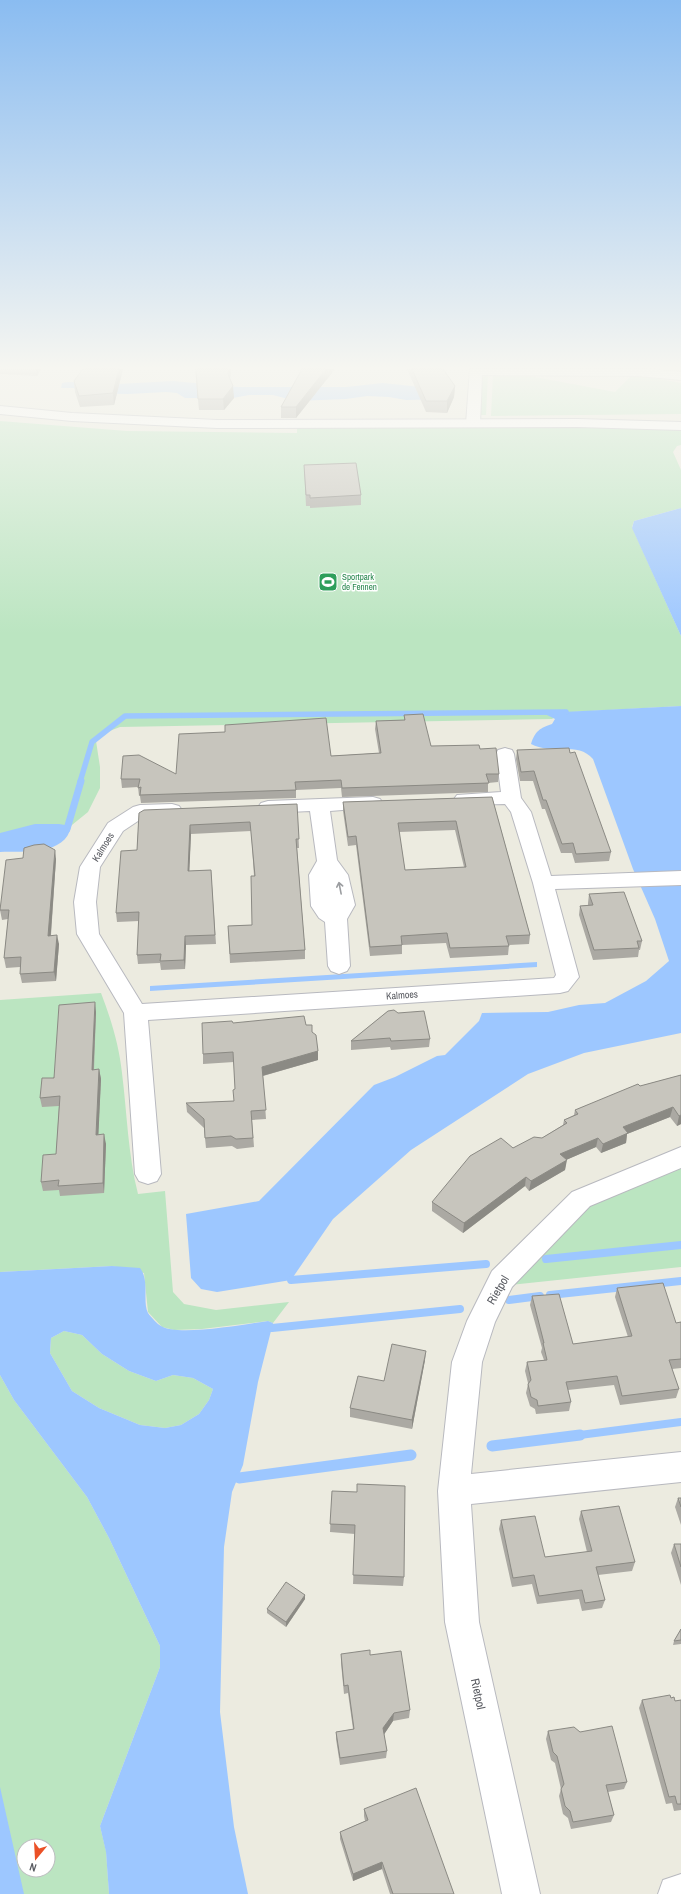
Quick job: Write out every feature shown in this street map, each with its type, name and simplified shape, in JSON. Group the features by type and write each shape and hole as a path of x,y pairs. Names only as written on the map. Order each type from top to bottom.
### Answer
{"street":[{"name":"Kalmoes","path":"136,1013 560,985 568,977 543,883 521,812 511,798 505,754"},
{"path":"442,800 511,798"},
{"path":"249,808 396,802"},
{"path":"319,805 327,861 319,875 319,885 322,906 327,913 336,919 339,966"},
{"name":"Kalmoes","path":"148,1174 136,1013 88,934 85,902 90,867 115,828 140,811 195,810"},
{"path":"543,883 681,878"},
{"name":"Rietpol","path":"521,1894 462,1622 454,1491 467,1362 481,1321 502,1279 581,1199 681,1157"},
{"path":"454,1491 681,1467"},
{"path":"677,1894 681,1893"}],"green space":[{"name":"Sportpark de Fennen","path":"0,457 675,457 681,470 681,508 634,521 632,527 681,636 681,706 554,713 556,716 552,719 120,727 107,732 96,741 100,767 100,788 88,812 67,829 0,844"},
{"path":"101,993 119,1052 130,1149 138,1194 165,1191 173,1292 184,1304 216,1310 289,1302 273,1323 268,1321 202,1329 174,1330 162,1327 148,1312 144,1273 112,1266 0,1272 0,1000"},
{"path":"681,1163 681,1267 510,1285 582,1210"},
{"path":"64,1331 82,1335 102,1354 129,1371 156,1381 173,1375 193,1378 213,1389 209,1400 199,1414 181,1425 165,1428 140,1425 99,1408 72,1391 50,1353 51,1338"},
{"path":"0,1375 14,1400 87,1497 109,1538 160,1646 160,1667 100,1826 106,1851 109,1894 0,1894"}],"water":[{"path":"681,508 681,636 632,528 634,521"},
{"path":"681,706 681,1033 584,1053 528,1074 411,1150 333,1219 291,1280 217,1292 201,1289 191,1278 186,1214 259,1201 374,1085 395,1077 437,1056 445,1055 479,1021 482,1013 548,1012 579,1005 605,1003 646,981 669,961 655,919 633,869 593,759 587,754 572,749 547,748 531,744 538,731 552,724 555,719 543,713"},
{"path":"35,824 59,824 71,826 67,836 61,843 52,847 42,850 0,852 0,833"},
{"path":"537,962 537,967 150,991 150,986"},
{"path":"112,1266 140,1268 145,1279 146,1308 148,1313 161,1326 169,1329 196,1330 268,1321 273,1323 258,1382 243,1465 232,1492 224,1547 220,1712 234,1827 248,1894 109,1894 106,1852 100,1826 160,1667 160,1646 109,1538 87,1497 14,1400 0,1375 0,1272","holes":["64,1331 82,1335 102,1354 129,1371 156,1381 173,1375 193,1378 213,1389 209,1400 199,1414 181,1425 165,1428 140,1425 99,1408 72,1391 50,1353 51,1338"]},
{"path":"0,1787 16,1858 16,1878 20,1878 24,1894 0,1894"}],"building":[{"path":"356,463 361,495 310,498 310,495 306,495 304,465"},
{"path":"423,714 431,746 479,745 480,749 496,748 499,774 486,774 489,783 342,788 341,780 295,782 296,790 140,795 141,787 138,788 140,779 121,779 123,756 139,755 176,774 179,734 225,732 225,725 326,718 331,756 381,753 376,721 405,720 404,715"},
{"path":"569,748 570,753 575,752 611,852 576,854 573,843 562,844 546,800 543,800 534,771 521,772 517,750"},
{"path":"492,797 530,935 506,936 509,946 450,948 447,933 401,936 402,945 370,947 356,836 348,837 343,802","holes":["456,821 466,867 405,870 398,823"]},
{"path":"297,804 299,839 296,839 305,950 230,954 228,926 252,925 251,876 255,876 250,822 190,825 188,871 211,870 215,935 185,936 184,960 160,961 161,954 137,955 139,912 116,913 121,851 137,850 139,813 144,810"},
{"path":"44,844 55,850 48,936 57,935 54,972 20,974 21,957 4,958 9,910 0,910 6,860 23,858 24,848"},
{"path":"624,892 642,941 637,941 639,948 594,950 580,906 593,905 589,894"},
{"path":"95,1002 92,1070 99,1069 96,1135 104,1134 103,1183 58,1186 59,1180 41,1182 43,1155 56,1154 60,1096 40,1098 42,1078 54,1078 59,1005"},
{"path":"394,1010 398,1013 424,1011 430,1039 391,1041 390,1038 351,1041 388,1011"},
{"path":"304,1016 306,1025 312,1025 312,1032 316,1035 318,1051 262,1067 266,1110 251,1111 253,1138 236,1139 231,1136 205,1138 204,1119 186,1103 234,1101 233,1090 235,1089 233,1052 203,1054 202,1023 232,1021 233,1023"},
{"path":"681,1075 681,1115 679,1116 673,1107 623,1127 628,1133 603,1144 598,1138 560,1154 567,1160 531,1181 526,1177 464,1223 432,1202 470,1156 501,1138 513,1148 534,1137 542,1138 567,1123 564,1120 578,1114 575,1110 638,1084 640,1086"},
{"path":"663,1283 676,1323 681,1322 681,1359 669,1360 679,1389 622,1396 617,1376 566,1382 571,1402 538,1406 537,1400 531,1397 528,1384 531,1380 527,1362 547,1360 532,1296 559,1294 573,1344 632,1336 617,1288"},
{"path":"392,1344 426,1351 412,1420 350,1408 358,1376 384,1381"},
{"path":"357,1484 405,1486 404,1577 353,1575 355,1525 330,1524 332,1491 357,1492"},
{"path":"678,1498 681,1498 681,1507"},
{"path":"619,1506 635,1562 596,1567 605,1600 585,1603 582,1590 539,1596 534,1575 513,1578 501,1520 535,1516 545,1557 592,1551 581,1511"},
{"path":"674,1544 681,1544 681,1567"},
{"path":"286,1582 305,1595 286,1622 267,1609"},
{"path":"681,1629 681,1640 674,1641"},
{"path":"370,1650 370,1655 401,1651 410,1710 394,1713 383,1728 387,1751 340,1758 336,1732 354,1729 348,1685 344,1686 341,1654"},
{"path":"670,1695 671,1698 674,1697 675,1701 681,1700 681,1804 677,1804 675,1796 669,1797 642,1700"},
{"path":"612,1726 627,1782 606,1785 614,1815 573,1822 570,1811 565,1806 561,1789 564,1784 557,1756 553,1752 548,1731 574,1727 580,1732"},
{"path":"416,1788 454,1894 393,1894 382,1862 353,1874 340,1832 368,1820 364,1809"}],"waterway":[{"path":"80,782 92,742 125,716 566,712"},
{"path":"67,829 81,781"},
{"path":"546,1259 681,1245"},
{"path":"291,1280 486,1264"},
{"path":"550,1295 681,1281"},
{"path":"509,1300 540,1296"},
{"path":"272,1328 460,1309"},
{"path":"572,1436 681,1422"},
{"path":"572,1436 580,1435"},
{"path":"492,1446 572,1436"},
{"path":"239,1478 411,1455"}],"place":[{"name":"Sportpark de Fennen","path":"328,582"}]}
